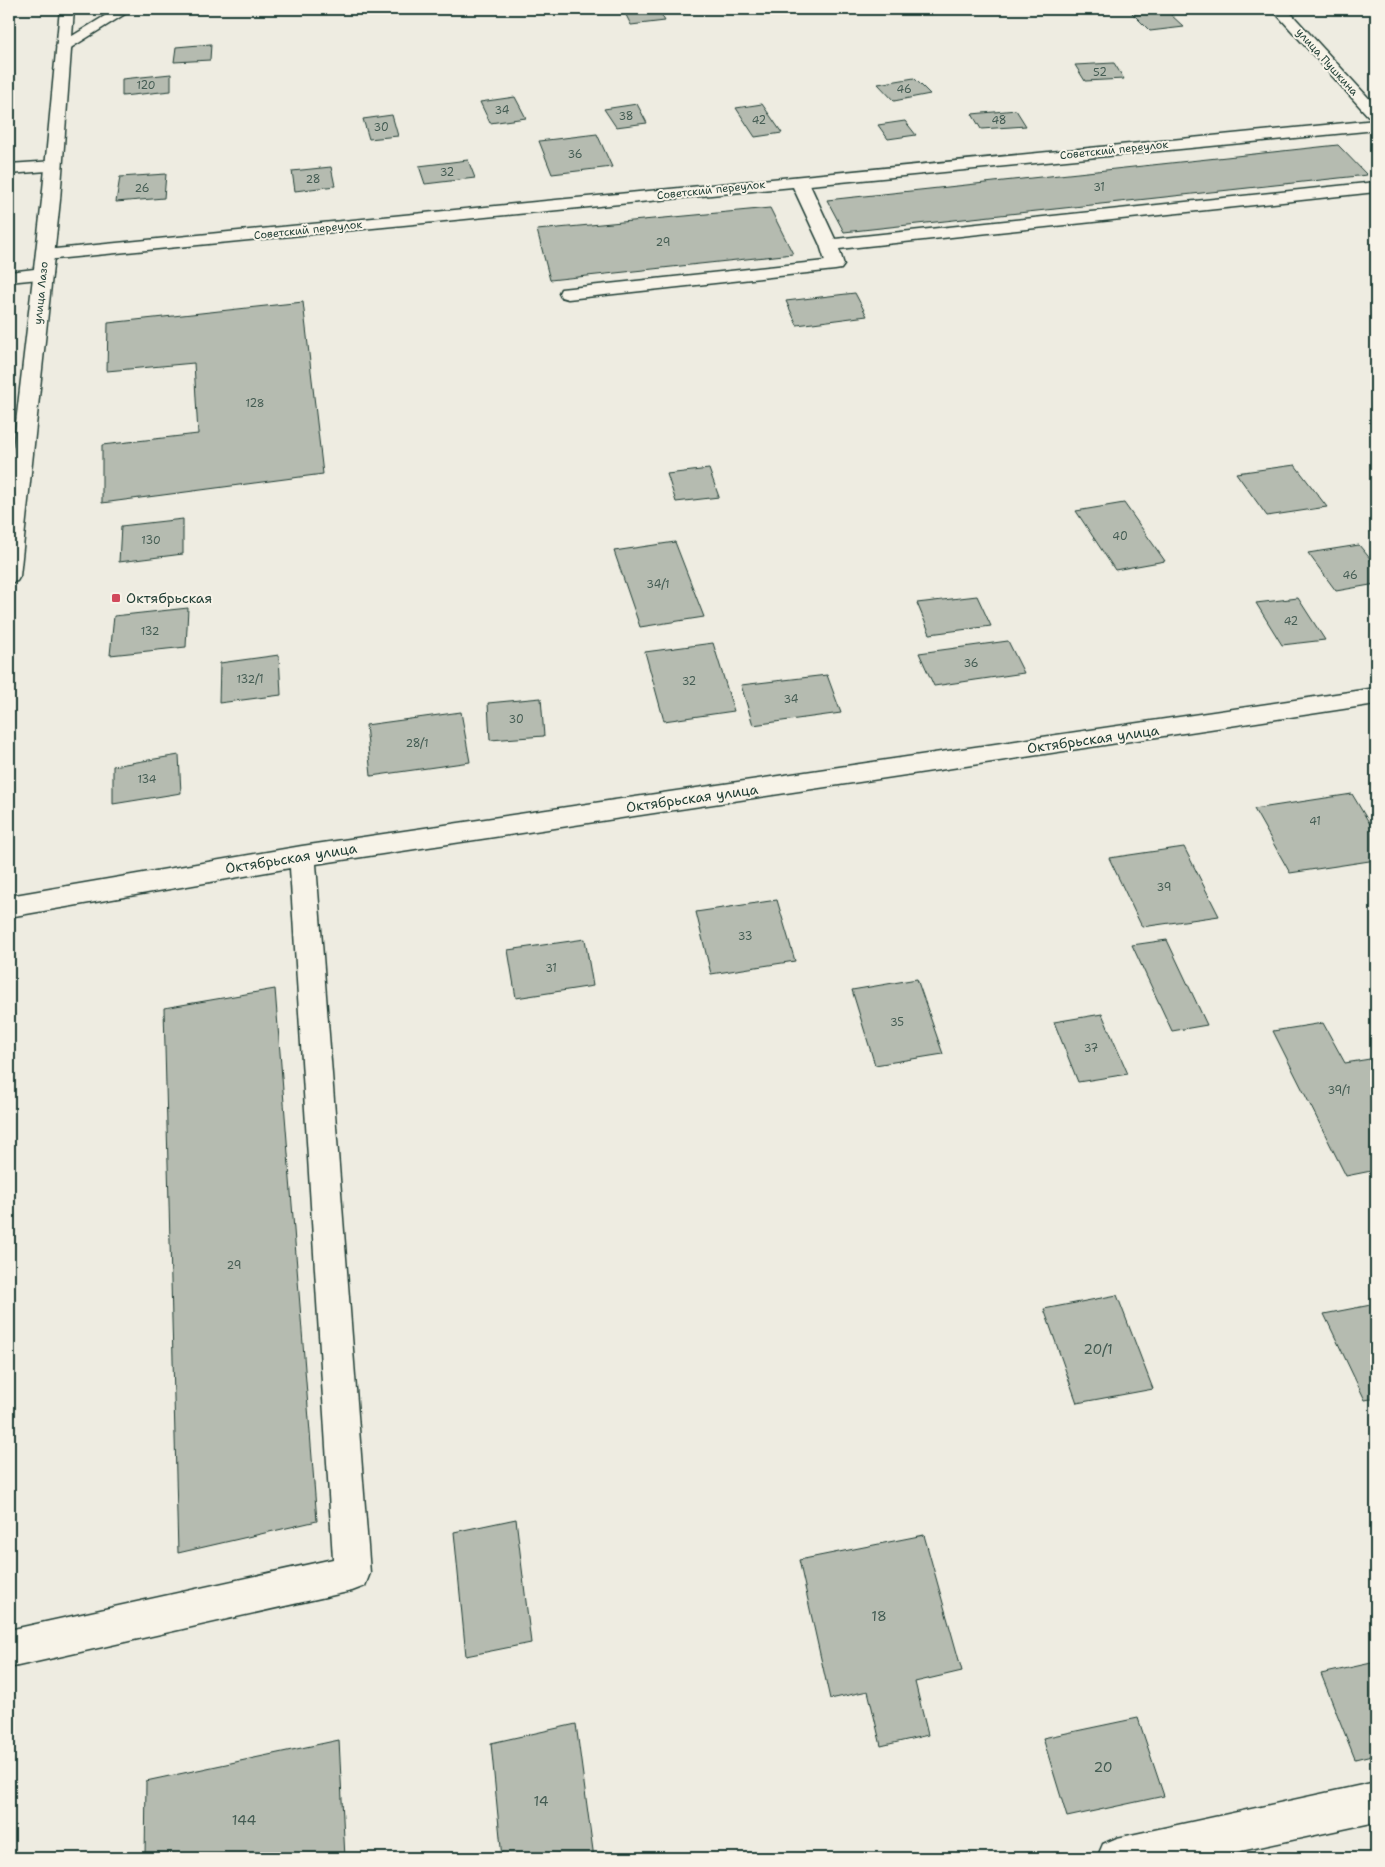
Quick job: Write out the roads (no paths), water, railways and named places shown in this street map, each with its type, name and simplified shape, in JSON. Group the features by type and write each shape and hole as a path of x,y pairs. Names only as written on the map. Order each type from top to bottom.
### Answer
{"street":[{"name":"улица Лазо","path":"9,576 45,256 67,9"},
{"path":"64,46 126,9"},
{"name":"улица Пушкина","path":"1279,9 1376,115"},
{"name":"Советский переулок","path":"45,256 1376,125"},
{"path":"9,169 54,166"},
{"path":"568,293 836,265 829,244 799,181"},
{"path":"829,244 1376,187"},
{"path":"9,277 43,274"},
{"name":"Октябрьская улица","path":"9,906 302,856 1376,696"},
{"path":"9,1649 352,1572 302,856"},
{"path":"1118,1858 1376,1802"}],"place":[{"name":"Октябрьская","path":"116,598"}]}
